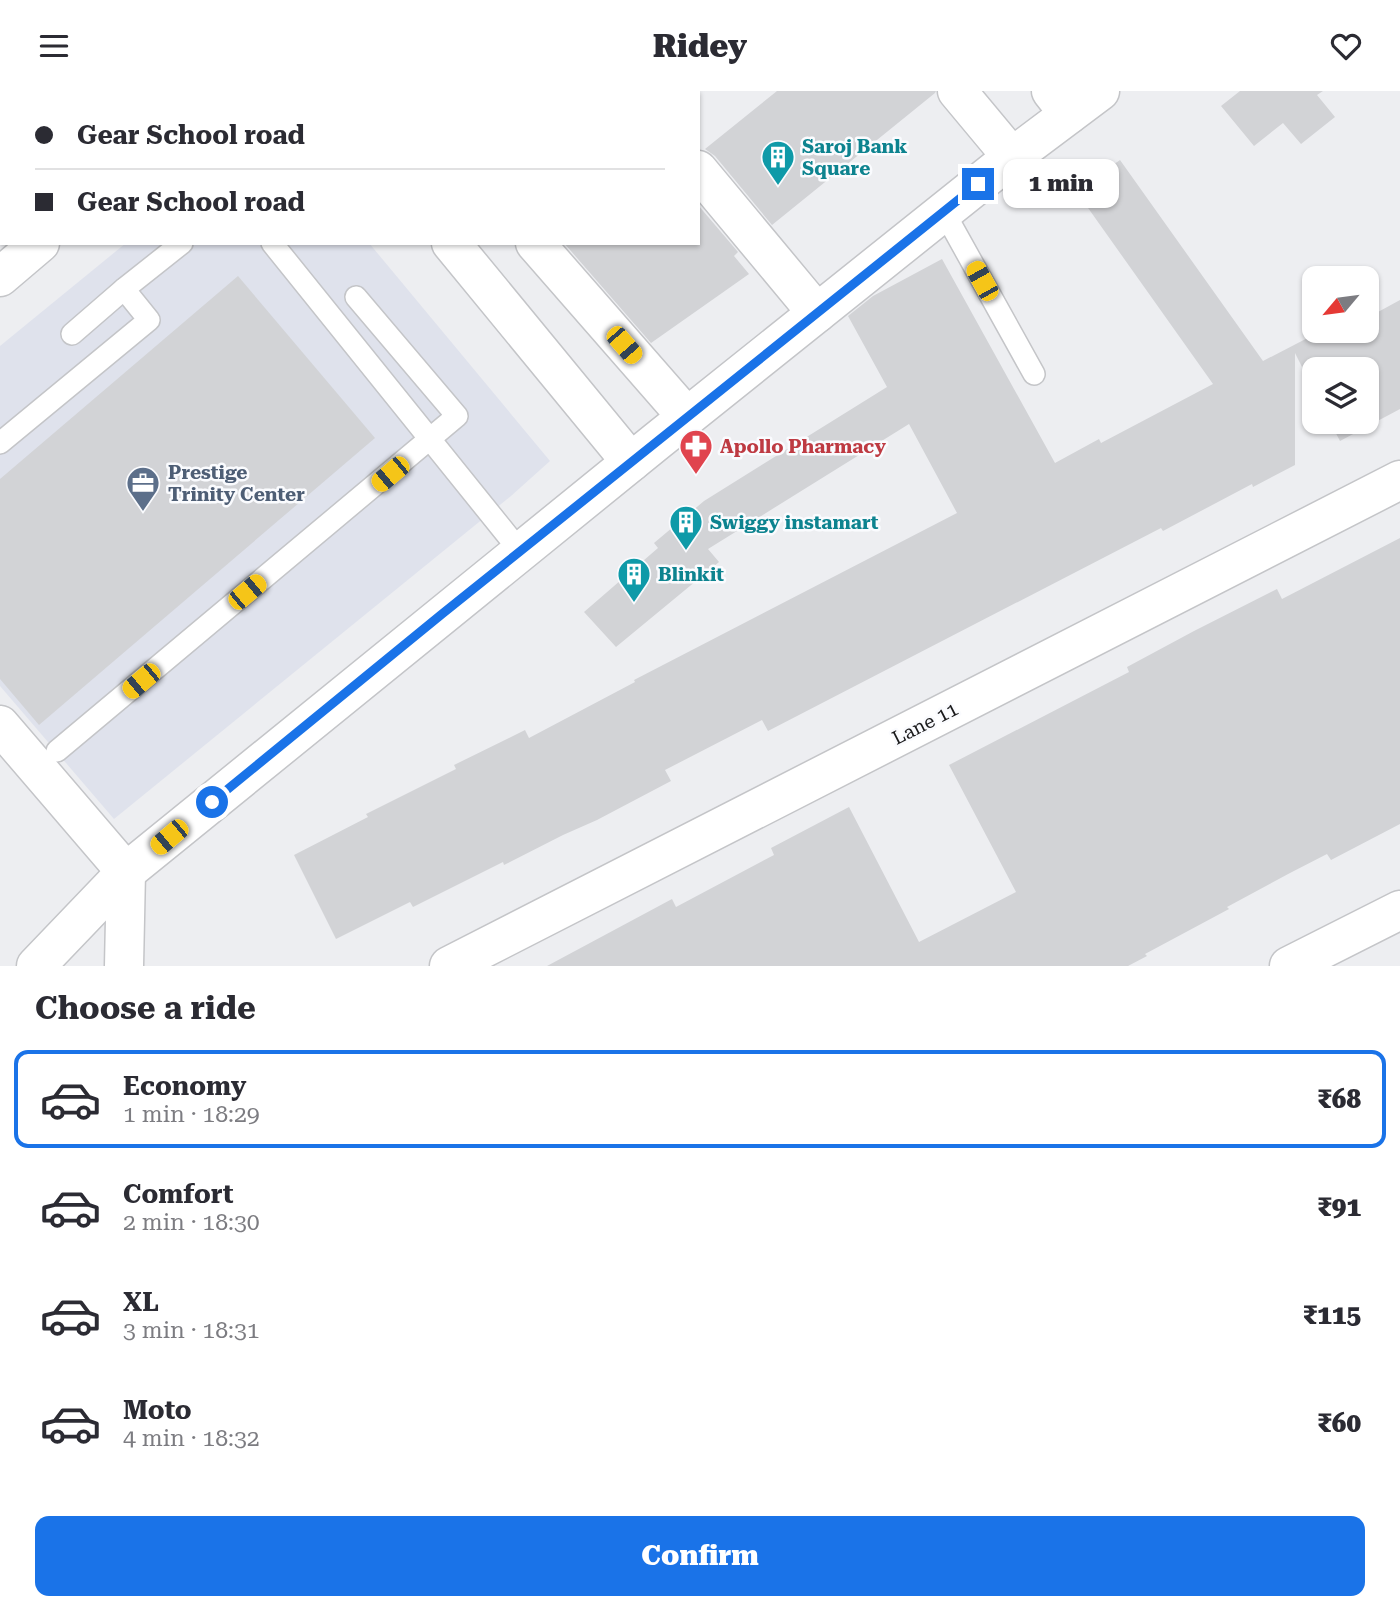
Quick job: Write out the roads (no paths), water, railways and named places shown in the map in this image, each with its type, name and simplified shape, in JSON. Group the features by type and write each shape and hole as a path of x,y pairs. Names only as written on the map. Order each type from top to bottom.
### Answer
{"street":[{"path":"957,91 1012,157"},
{"path":"36,966 126,873 631,461 1012,157 1060,103 1100,91"},
{"path":"700,172 817,313"},
{"path":"0,277 38,245"},
{"path":"453,245 631,461"},
{"path":"537,245 687,417"},
{"name":"Lane 11","path":"449,966 1400,480"},
{"path":"0,725 126,873 124,966"},
{"path":"1289,966 1400,910"}],"lane":[{"path":"944,212 1034,374"},
{"path":"72,334 179,245"},
{"path":"274,245 520,551"},
{"path":"0,443 149,320 124,289"},
{"path":"57,751 457,416 356,297"}],"place":[{"name":"Saroj Bank Square","path":"778,187"},
{"name":"Apollo Pharmacy","path":"696,476"},
{"name":"Prestige Trinity Center","path":"143,513"},
{"name":"Swiggy instamart","path":"686,552"},
{"name":"Blinkit","path":"634,604"}]}
